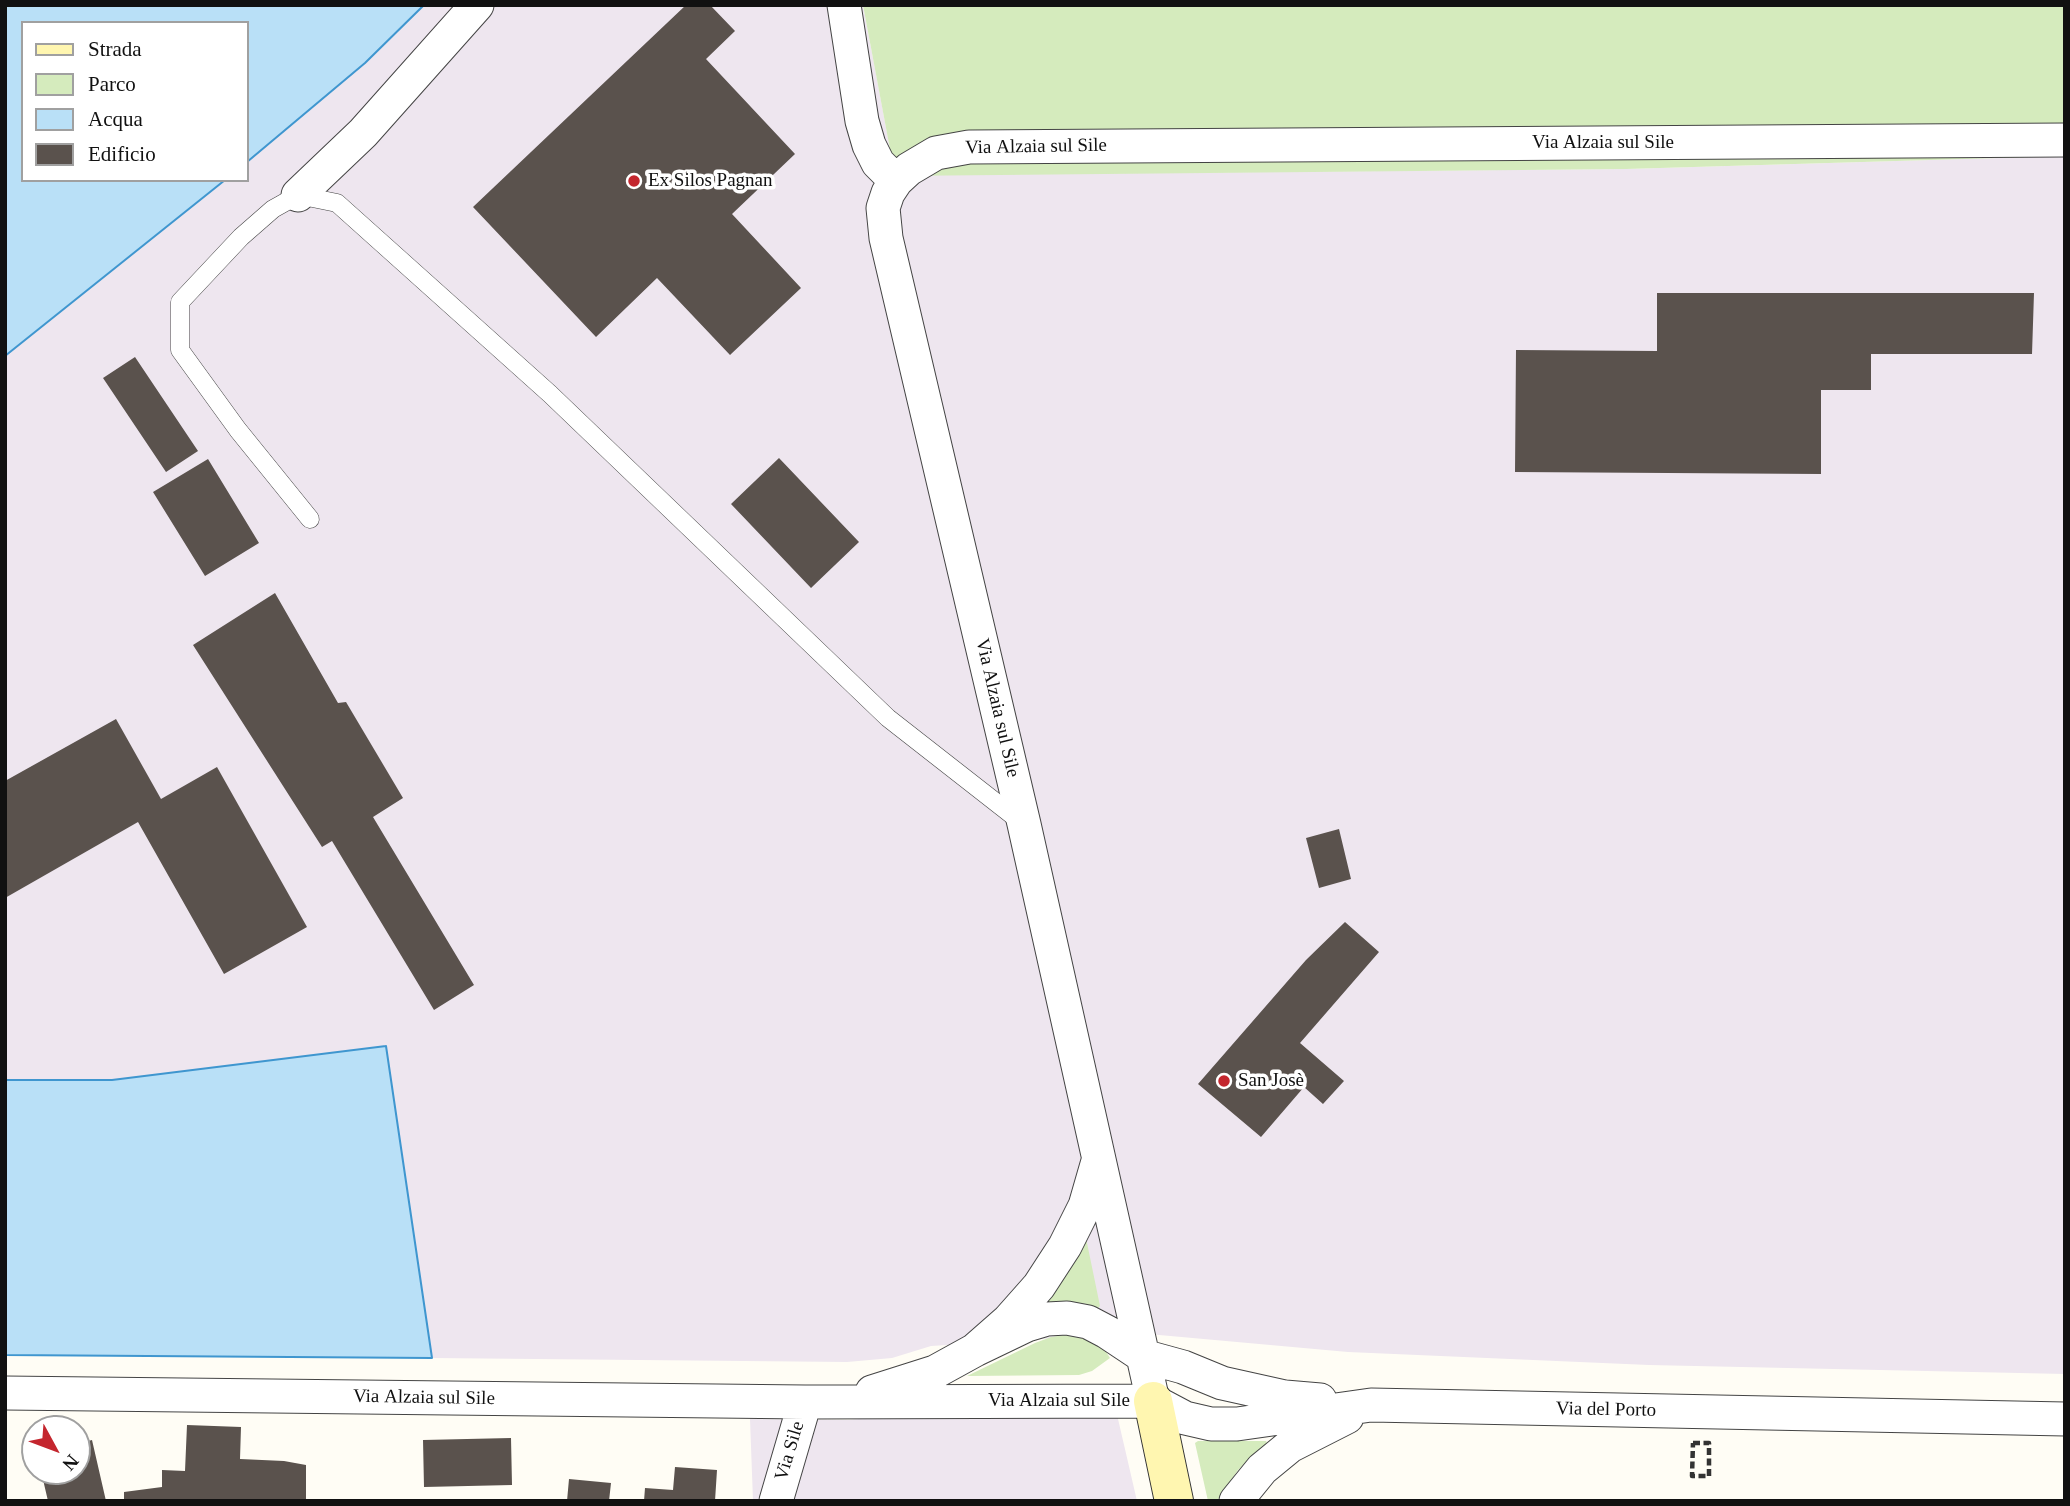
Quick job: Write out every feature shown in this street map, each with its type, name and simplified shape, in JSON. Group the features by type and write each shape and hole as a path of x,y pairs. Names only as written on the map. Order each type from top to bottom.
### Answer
{"street":[{"path":"298,195 363,133 477,5"},
{"path":"844,5 862,121 869,145 878,163 896,181"},
{"name":"Via Alzaia sul Sile","path":"5,1393 805,1402 1153,1401 1024,824 886,238 883,208 888,192 909,169 936,153 969,147 2065,140"},
{"name":"Via Alzaia sul Sile","path":"843,1402 935,1371 975,1350 1008,1321 1039,1286 1065,1246 1085,1206 1099,1158"},
{"path":"975,1350 1027,1325 1047,1319 1067,1318 1088,1322 1143,1356 1247,1390 1286,1397 1371,1405"},
{"path":"1153,1401 1174,1501"},
{"name":"Via del Porto","path":"1153,1401 1185,1418 1211,1424 1237,1424 1371,1405 2065,1419"},
{"name":"Via Sile","path":"776,1501 805,1402"},
{"path":"1236,1501 1262,1469 1290,1446 1371,1405"}],"lane":[{"path":"310,519 238,430 180,351 180,302 241,237 273,209 298,195 337,203 550,394 888,718 1024,824"}],"path":[{"path":"1693,1443 1709,1443 1709,1476 1692,1476 1693,1443"}],"shaded area":[{"path":"424,5 863,5 895,175 1626,169 2065,156 2065,1374 1649,1365 1348,1352 1137,1333 931,1346 892,1358 847,1362 432,1358 386,1046 112,1080 5,1080 5,356 222,182 248,182 248,161 365,63"},
{"path":"1112,1393 1137,1501 753,1501 750,1419 849,1420"}],"green space":[{"path":"863,5 2065,5 2065,156 1626,169 895,176"},
{"path":"1086,1238 1100,1306 1097,1309 1087,1304 1071,1302 1038,1306"},
{"path":"1064,1335 1086,1339 1103,1347 1110,1358 1092,1371 1079,1375 967,1376 1035,1343"},
{"path":"1195,1443 1267,1443 1238,1470 1217,1501 1208,1501"}],"water":[{"path":"5,5 424,5 365,63 248,161 248,21 21,21 21,182 222,182 5,356"},
{"path":"386,1046 432,1358 5,1355 5,1080 112,1080"}],"building":[{"name":"Ex Silos Pagnan","path":"686,5 710,5 735,31 706,59 795,154 732,214 801,288 730,355 657,278 596,337 473,207"},
{"path":"1657,293 2034,293 2032,354 1871,354 1871,390 1821,390 1821,474 1515,472 1516,350 1657,351"},
{"path":"135,357 198,451 166,472 103,378"},
{"path":"779,458 859,542 811,588 731,504"},
{"path":"208,459 259,543 205,576 153,492"},
{"path":"275,593 338,703 346,702 403,798 373,817 474,985 434,1010 332,841 322,847 193,645"},
{"path":"116,719 161,799 217,767 307,927 224,974 138,822 5,898 5,781"},
{"path":"1339,829 1351,879 1319,888 1306,838"},
{"path":"1345,922 1379,952 1300,1043 1344,1081 1323,1104 1304,1087 1261,1137 1198,1084 1306,960"},
{"path":"187,1425 241,1427 240,1459 306,1465 306,1501 124,1501 124,1492 162,1487 162,1470 185,1471"},
{"path":"511,1438 512,1485 424,1487 423,1440"},
{"path":"91,1440 106,1501 48,1501 44,1485 91,1485"},
{"path":"675,1467 717,1470 715,1501 644,1501 645,1488 673,1490"},
{"path":"569,1479 611,1483 609,1501 567,1501"}],"place":[{"name":"Ex Silos Pagnan","path":"634,181"},
{"name":"San Josè","path":"1224,1081"}]}
